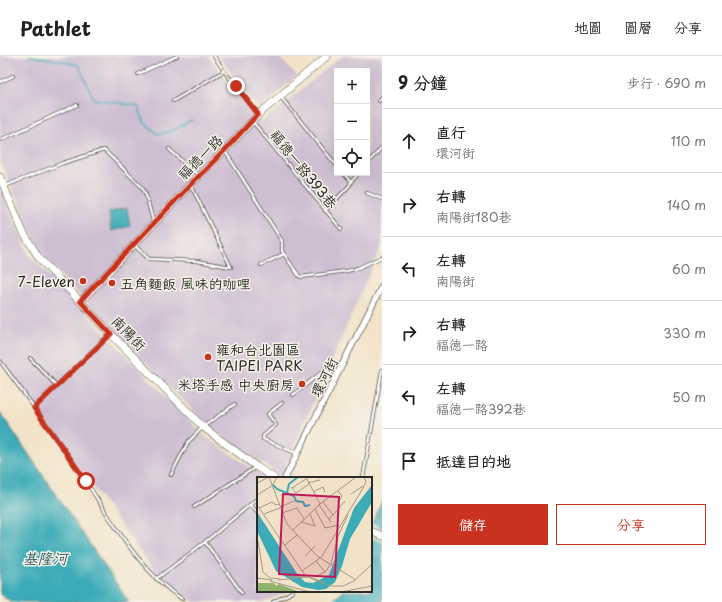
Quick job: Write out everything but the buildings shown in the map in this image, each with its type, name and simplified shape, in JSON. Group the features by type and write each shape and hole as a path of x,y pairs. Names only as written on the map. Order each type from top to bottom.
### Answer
{"street":[{"name":"福德一路","path":"80,301 258,114 327,56"},
{"name":"南陽街","path":"0,177 23,232 39,258 111,334 203,427 272,477"},
{"name":"環河街","path":"286,477 382,286"},
{"path":"372,531 382,536"}],"lane":[{"path":"138,74 177,56"},
{"path":"214,56 258,114"},
{"path":"174,101 224,71"},
{"path":"0,82 13,76"},
{"path":"280,96 334,162"},
{"path":"379,101 382,97"},
{"path":"0,140 77,105"},
{"name":"福德一路393巷","path":"252,121 341,229"},
{"path":"370,161 382,147"},
{"path":"168,149 199,176"},
{"path":"4,187 63,163 104,150 142,187 154,224"},
{"path":"224,151 282,241 282,251 299,276 301,277 347,271 358,268 382,257"},
{"path":"345,176 350,182"},
{"path":"325,211 349,186 350,182 356,176"},
{"path":"134,245 149,259 197,261 231,267 191,184"},
{"path":"368,193 382,199"},
{"path":"261,265 284,254"},
{"path":"34,408 111,334"},
{"path":"30,358 57,386"},
{"path":"0,361 65,451 137,556 156,579 169,591 182,599"},
{"path":"363,477 382,370"},
{"path":"293,395 322,372 340,371"},
{"path":"171,475 188,442 203,427 235,404"},
{"path":"282,404 268,414 276,425 263,436 263,439 298,454"},
{"path":"194,507 257,467"},
{"path":"156,579 205,542 257,499"},
{"path":"250,505 257,512"},
{"path":"205,542 242,593"},
{"path":"273,602 292,592"}],"shaded area":[{"path":"0,56 209,56 213,63 262,122 342,56 382,56 382,245 281,476 205,423 73,289 44,256 32,233 0,161"},
{"path":"218,56 278,56 297,76 259,109"},
{"path":"0,189 30,256 203,435 265,477 257,477 257,592 287,592 263,602 194,602 162,581 0,360"}],"water":[{"path":"127,208 130,226 111,231 109,212"},
{"name":"基隆河","path":"0,412 129,602 12,602 0,594"},
{"path":"382,501 382,602 331,602 341,592 372,592 372,524"}],"pier":[{"path":"372,524 382,529 382,542 372,537"}],"waterway":[{"path":"29,56 47,58 78,65 94,99 138,106 144,122 158,134 172,131 192,120"}],"place":[{"name":"7-Eleven","path":"83,281"},
{"name":"五角麵飯 風味的咖哩","path":"112,283"},
{"name":"雍和台北園區 TAIPEI PARK","path":"208,357"},
{"name":"米塔手感 中央廚房","path":"302,384"}],"route":[{"path":"86,481 34,408 111,334 80,301 258,114 236,86"}]}
